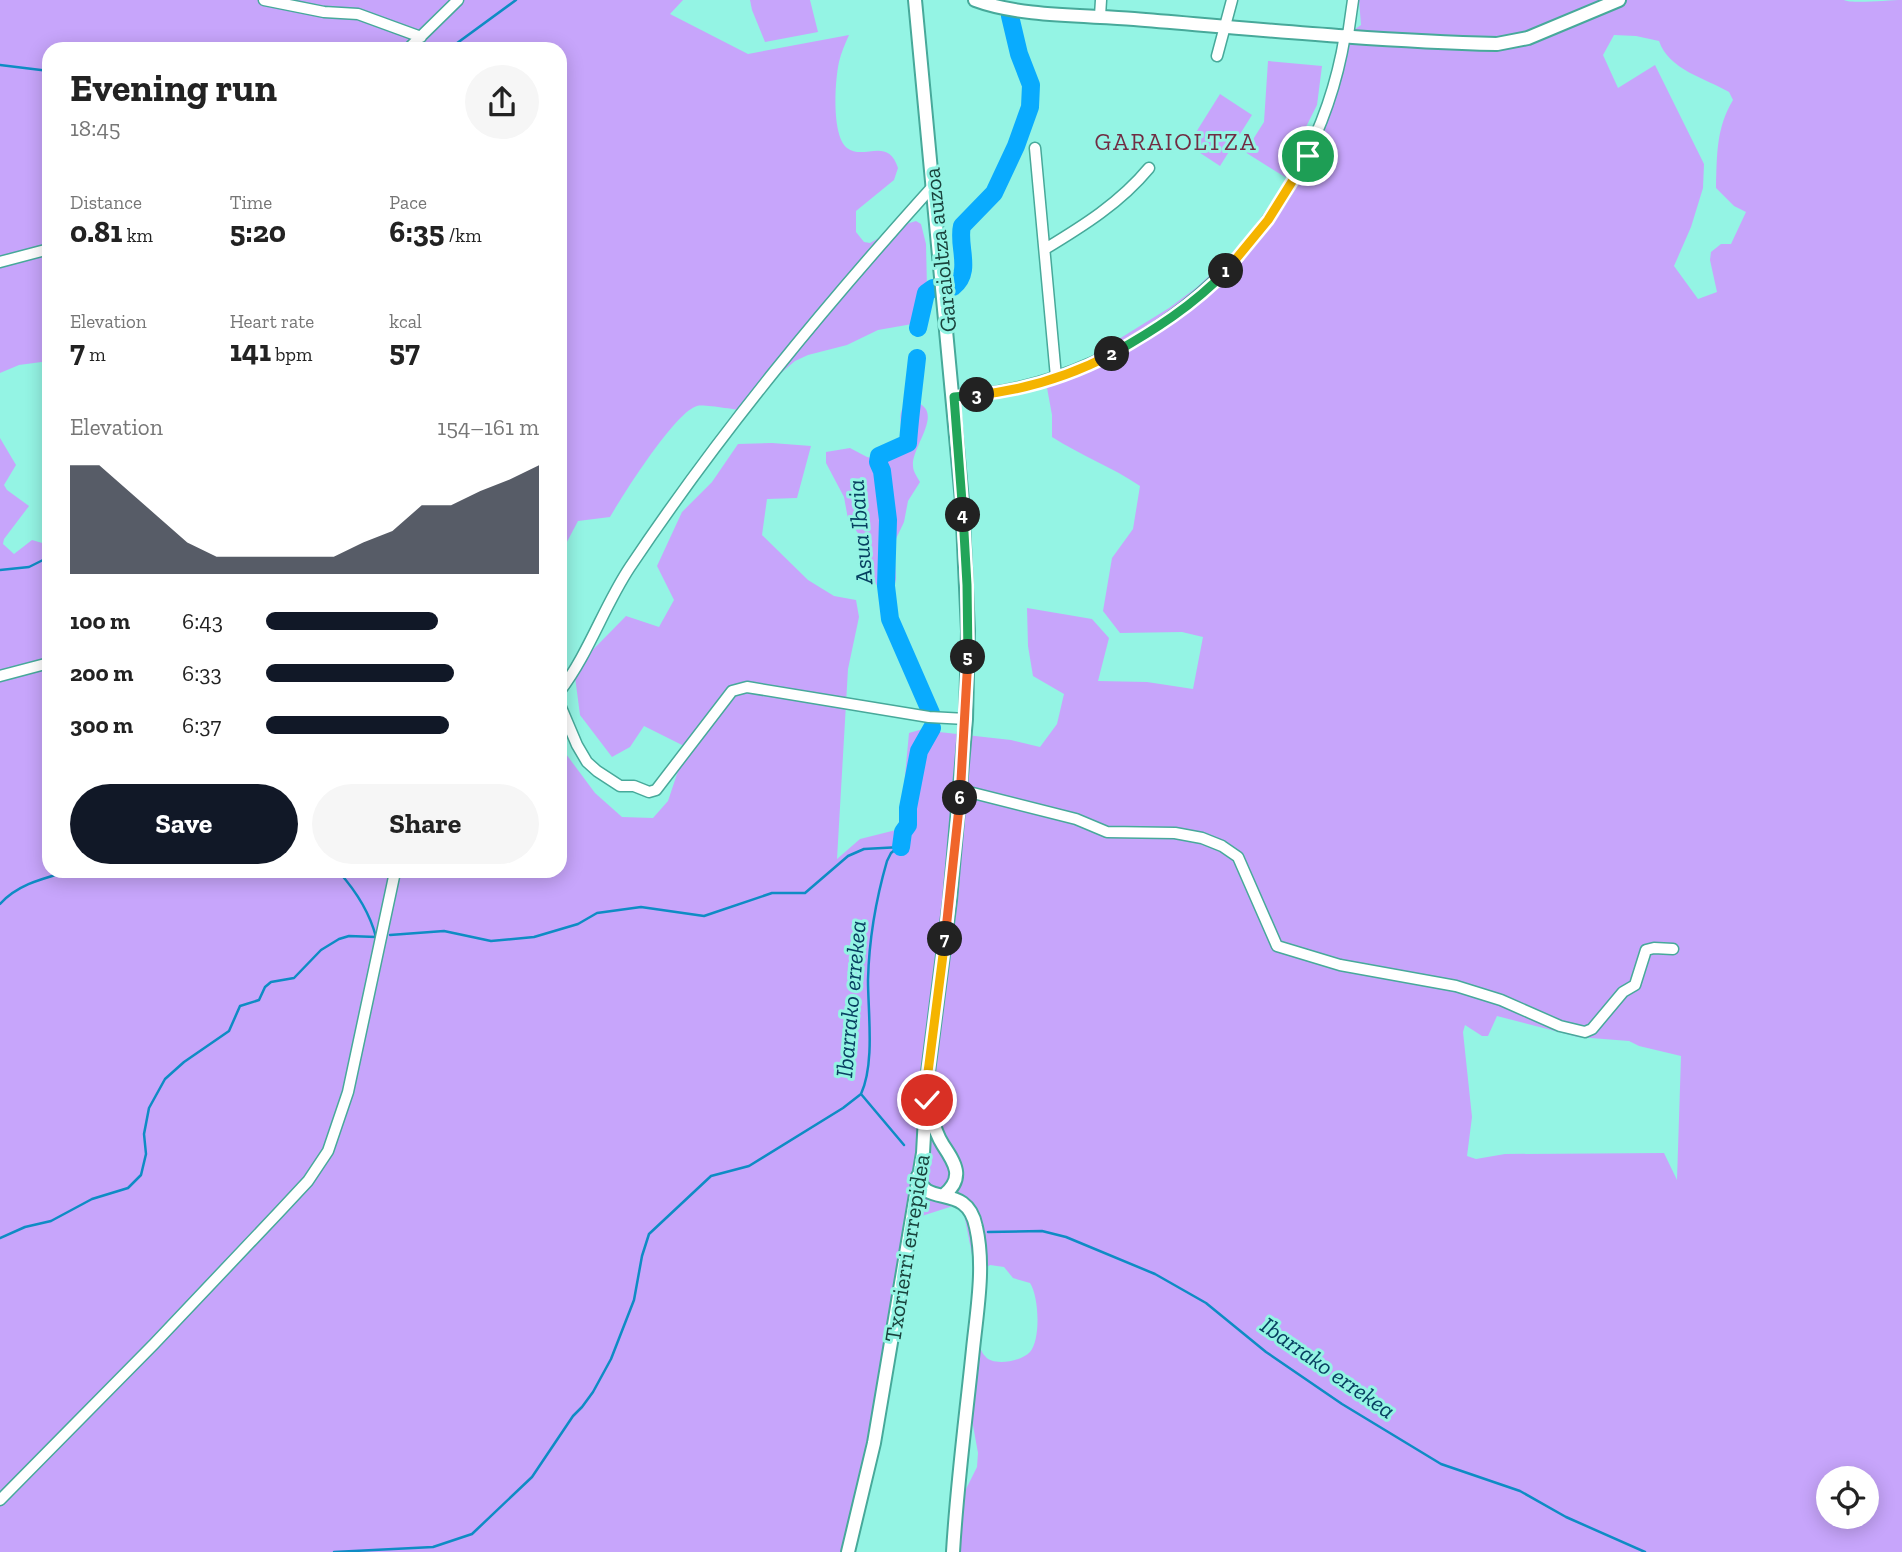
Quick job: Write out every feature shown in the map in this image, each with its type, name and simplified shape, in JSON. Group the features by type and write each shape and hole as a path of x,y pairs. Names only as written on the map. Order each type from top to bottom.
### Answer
{"street":[{"path":"264,0 324,12 358,14 421,37"},
{"path":"416,42 458,0"},
{"name":"Garaioltza auzoa","path":"915,0 954,397"},
{"path":"975,0 988,5 1018,5 1100,16 1226,27 1505,43 1528,38 1619,0"},
{"path":"1100,16 1101,0"},
{"path":"1217,56 1232,0"},
{"path":"954,397 1033,385 1106,357 1157,327 1191,303 1218,279 1268,220 1308,156 1327,111 1340,67 1353,0"},
{"path":"1035,148 1056,377"},
{"path":"1045,249 1115,203 1149,168"},
{"path":"567,680 629,569 734,419 836,296 933,186"},
{"path":"0,262 42,251"},
{"name":"Txorierri errepidea","path":"848,1552 874,1443 923,1153 927,1080 961,790 966,719 967,585 954,397"},
{"path":"0,676 42,665"},
{"path":"567,720 587,762 597,771 620,786 634,786 649,792 656,790 732,691 738,688 747,687 929,717 966,719"},
{"path":"961,790 1076,819 1107,832 1175,833 1212,842 1238,857 1277,946 1340,965 1456,986 1501,1000 1560,1026 1586,1032 1592,1029 1616,999 1635,985 1646,950 1673,949"},
{"path":"0,1500 154,1344 308,1181 328,1151 348,1092 394,878"},
{"path":"913,1219 920,1208 953,1188 957,1174 952,1158 933,1122 927,1100"},
{"path":"923,1153 931,1145 943,1145"},
{"path":"918,1176 923,1189 956,1198 967,1207 977,1231 977,1306 953,1552"}],"shaded area":[{"path":"0,0 683,0 670,14 748,54 849,35 840,59 836,81 838,132 847,148 861,152 888,153 894,158 898,168 894,180 856,211 856,232 864,242 870,243 900,226 916,221 921,224 926,244 927,288 923,293 918,323 878,330 847,345 795,361 774,379 746,411 697,406 687,412 663,438 610,517 578,521 567,542 567,42 42,42 42,362 19,365 0,373"},
{"path":"750,0 810,0 818,32 765,42"},
{"path":"1359,0 1902,0 1902,1552 945,1552 963,1495 977,1467 978,1453 966,1387 967,1344 978,1341 989,1359 1007,1362 1030,1352 1034,1346 1037,1328 1035,1298 1030,1283 1013,1278 1004,1267 990,1265 976,1275 964,1214 958,1207 953,1206 903,1222 899,1271 863,1478 843,1552 0,1552 0,438 16,465 4,485 29,506 3,544 14,554 32,540 42,543 42,878 567,878 567,755 595,793 622,817 653,818 668,801 686,747 644,726 630,747 612,757 580,715 574,669 626,616 659,627 674,600 657,566 682,512 712,482 738,444 772,443 811,446 797,498 767,499 762,535 808,580 834,596 856,600 859,617 848,669 837,859 860,839 900,829 909,733 930,727 939,732 1011,740 1040,747 1057,724 1064,694 1033,676 1028,646 1027,608 1092,619 1109,638 1098,681 1147,682 1193,689 1203,637 1182,632 1120,633 1103,611 1112,558 1133,529 1140,486 1052,437 1052,415 1045,377 1085,360 1169,308 1197,287 1263,226 1304,168 1334,103 1342,38 1361,25","holes":["1614,35 1659,41 1664,51 1679,66 1729,92 1733,100 1720,131 1716,188 1734,206 1746,212 1731,244 1721,244 1711,252 1710,260 1717,292 1698,299 1674,266 1691,227 1703,188 1704,164 1655,65 1618,88 1603,55","1497,1016 1578,1037 1629,1041 1681,1056 1677,1180 1664,1153 1505,1154 1476,1159 1467,1156 1472,1117 1463,1032 1465,1025 1482,1036 1488,1036"]},
{"path":"1268,61 1322,66 1317,105 1305,129 1307,141 1285,177 1245,152 1264,122"},
{"path":"1220,94 1252,115 1220,166 1188,145"},
{"path":"912,401 922,405 928,420 914,458 914,470 920,482 908,501 904,522 894,543 896,579 891,600 881,592 867,570 862,539 848,519 844,497 826,463 826,452 850,448 876,459 881,452 903,444 901,413 906,404"}],"waterway":[{"path":"459,42 516,0"},
{"name":"Asua Ibaia","path":"953,287 962,274 962,226 994,193 1016,146 1030,107 1031,85 1019,54 1010,16"},
{"path":"0,65 42,70"},
{"name":"Asua Ibaia","path":"918,328 926,293 933,288"},
{"name":"Asua Ibaia","path":"917,358 908,443 879,456 878,462 882,471 888,520 886,586 890,619 931,713"},
{"path":"0,570 29,567 42,560"},
{"name":"Asua Ibaia","path":"901,847 903,832 908,825 908,808 919,751 932,728"},
{"path":"390,935 444,931 491,941 534,937 578,924 597,913 641,907 704,916 772,893 805,893 848,856 864,849 901,847"},
{"name":"Ibarrako errekea","path":"896,849 887,861 876,905 868,980 868,1068 861,1094 904,1145"},
{"path":"0,904 22,887 46,878"},
{"path":"344,878 361,903 376,937"},
{"path":"0,1238 25,1227 51,1221 92,1199 128,1188 141,1175 146,1154 144,1134 149,1108 165,1079 184,1062 229,1031 240,1006 259,1000 265,987 271,982 294,978 321,950 339,939 349,936 376,937"},
{"path":"334,1552 433,1547 472,1534 532,1477 573,1416 593,1392 611,1359 634,1300 649,1234 711,1176 749,1166 861,1094"},
{"name":"Ibarrako errekea","path":"988,1232 1042,1231 1066,1237 1155,1274 1206,1303 1266,1352 1342,1404 1441,1464 1520,1491 1566,1517 1645,1552"}],"district":[{"name":"GARAIOLTZA","path":"1176,142"}],"route":[{"path":"927,1100 927,1080 955,854 968,675 967,585 954,397 1033,385 1106,357 1157,327 1191,303 1247,248 1290,187 1308,156"}]}
